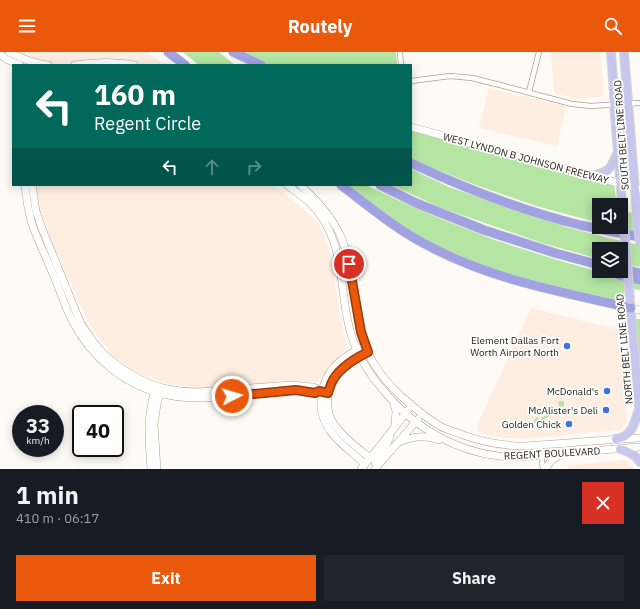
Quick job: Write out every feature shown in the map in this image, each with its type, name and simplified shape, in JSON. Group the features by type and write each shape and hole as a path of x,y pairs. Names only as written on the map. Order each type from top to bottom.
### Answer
{"highway":[{"path":"168,52 184,64"},
{"path":"230,52 247,64"},
{"path":"233,52 259,64"},
{"path":"412,163 467,187 520,207 580,224 640,237"},
{"path":"342,186 396,226 430,247 454,259 499,276 585,298 634,306"},
{"path":"382,186 416,203 484,230 592,263"},
{"path":"628,270 640,273"},
{"path":"628,277 640,280"}],"main road":[{"name":"SOUTH BELT LINE ROAD","path":"611,52 620,184"},
{"name":"SOUTH BELT LINE ROAD","path":"624,52 633,172 637,189 637,216 640,244"},
{"path":"591,176 608,170 617,153"},
{"path":"633,172 640,180"},
{"name":"NORTH BELT LINE ROAD","path":"620,184 634,306 640,418"},
{"path":"616,439 619,439 631,431 639,407"},
{"path":"620,449 631,453 640,462"}],"street":[{"path":"10,52 21,58 39,64"},
{"path":"400,52 401,64"},
{"path":"529,92 539,52"},
{"path":"0,54 6,59 18,64"},
{"path":"82,64 107,62 128,64"},
{"path":"412,81 450,76 472,78 572,104 591,106 640,103"},
{"name":"WEST LYNDON B JOHNSON FREEWAY","path":"412,127 637,189"},
{"path":"25,186 31,222 81,324 100,349 116,365 169,395 187,394 204,398 231,392 296,390 315,393 323,392 331,384 339,371 358,353 366,349"},
{"path":"32,186 40,226 64,289"},
{"name":"REGENT BOULEVARD","path":"289,186 317,211 334,240 338,251 351,337 358,353 373,378 405,414 435,435 450,443 497,456 541,456 640,447"},
{"name":"REGENT BOULEVARD","path":"301,186 318,201 328,214 341,238 348,260 361,332 366,349 372,361 388,384 423,414 442,427 485,441 506,445 525,446 640,438"},
{"path":"151,469 148,424 151,405 158,389"},
{"path":"157,469 154,425 158,389"},
{"path":"323,392 330,418 340,437 366,464 413,406"},
{"path":"376,468 375,462 385,450 394,429 396,411 393,402"},
{"path":"376,468 423,414"},
{"path":"399,442 421,436 450,443"},
{"path":"540,445 544,469"},
{"path":"544,469 551,461 561,454"}],"shaded area":[{"path":"9,52 148,52 162,64 45,64"},
{"path":"551,52 600,52 604,96 578,99 554,93"},
{"path":"489,88 566,106 557,146 479,128"},
{"path":"37,186 275,186 303,209 319,225 330,252 347,348 317,382 288,381 200,388 160,382 134,371 111,354 89,324 51,240 40,209"},
{"path":"531,308 621,330 627,423 620,430 520,439 495,437 478,432 477,426"},
{"path":"626,460 633,467 633,469 568,469 568,465"}],"green space":[{"path":"183,52 219,52 234,64 198,64"},
{"path":"244,52 396,52 397,64 265,64"},
{"path":"622,118 630,174 627,174 626,172"},
{"path":"412,130 614,185 616,198 592,198 592,221 536,206 476,185 412,158"},
{"path":"412,169 449,187 566,227 626,242 592,242 592,257 542,243 439,207 394,186 412,186"},
{"path":"346,186 368,186 441,219 495,240 592,270 592,278 622,278 640,283 640,290 624,288 625,303 519,279 468,261 402,227"},
{"path":"628,212 640,214 640,233 628,230"},
{"path":"628,242 640,245 640,267 628,265"},
{"path":"634,319 640,319 640,375"},
{"path":"560,401 564,401 564,406 543,420 537,426 534,425 534,420 537,417 539,420 559,406 558,403"}],"place":[{"name":"Element Dallas Fort Worth Airport North","path":"567,346"},
{"name":"McDonald's","path":"607,391"},
{"name":"McAlister's Deli","path":"606,410"},
{"name":"Golden Chick","path":"569,424"}],"route":[{"path":"232,396 296,390 315,393 319,391 328,393 331,384 339,371 368,352 361,332 349,264"}]}
